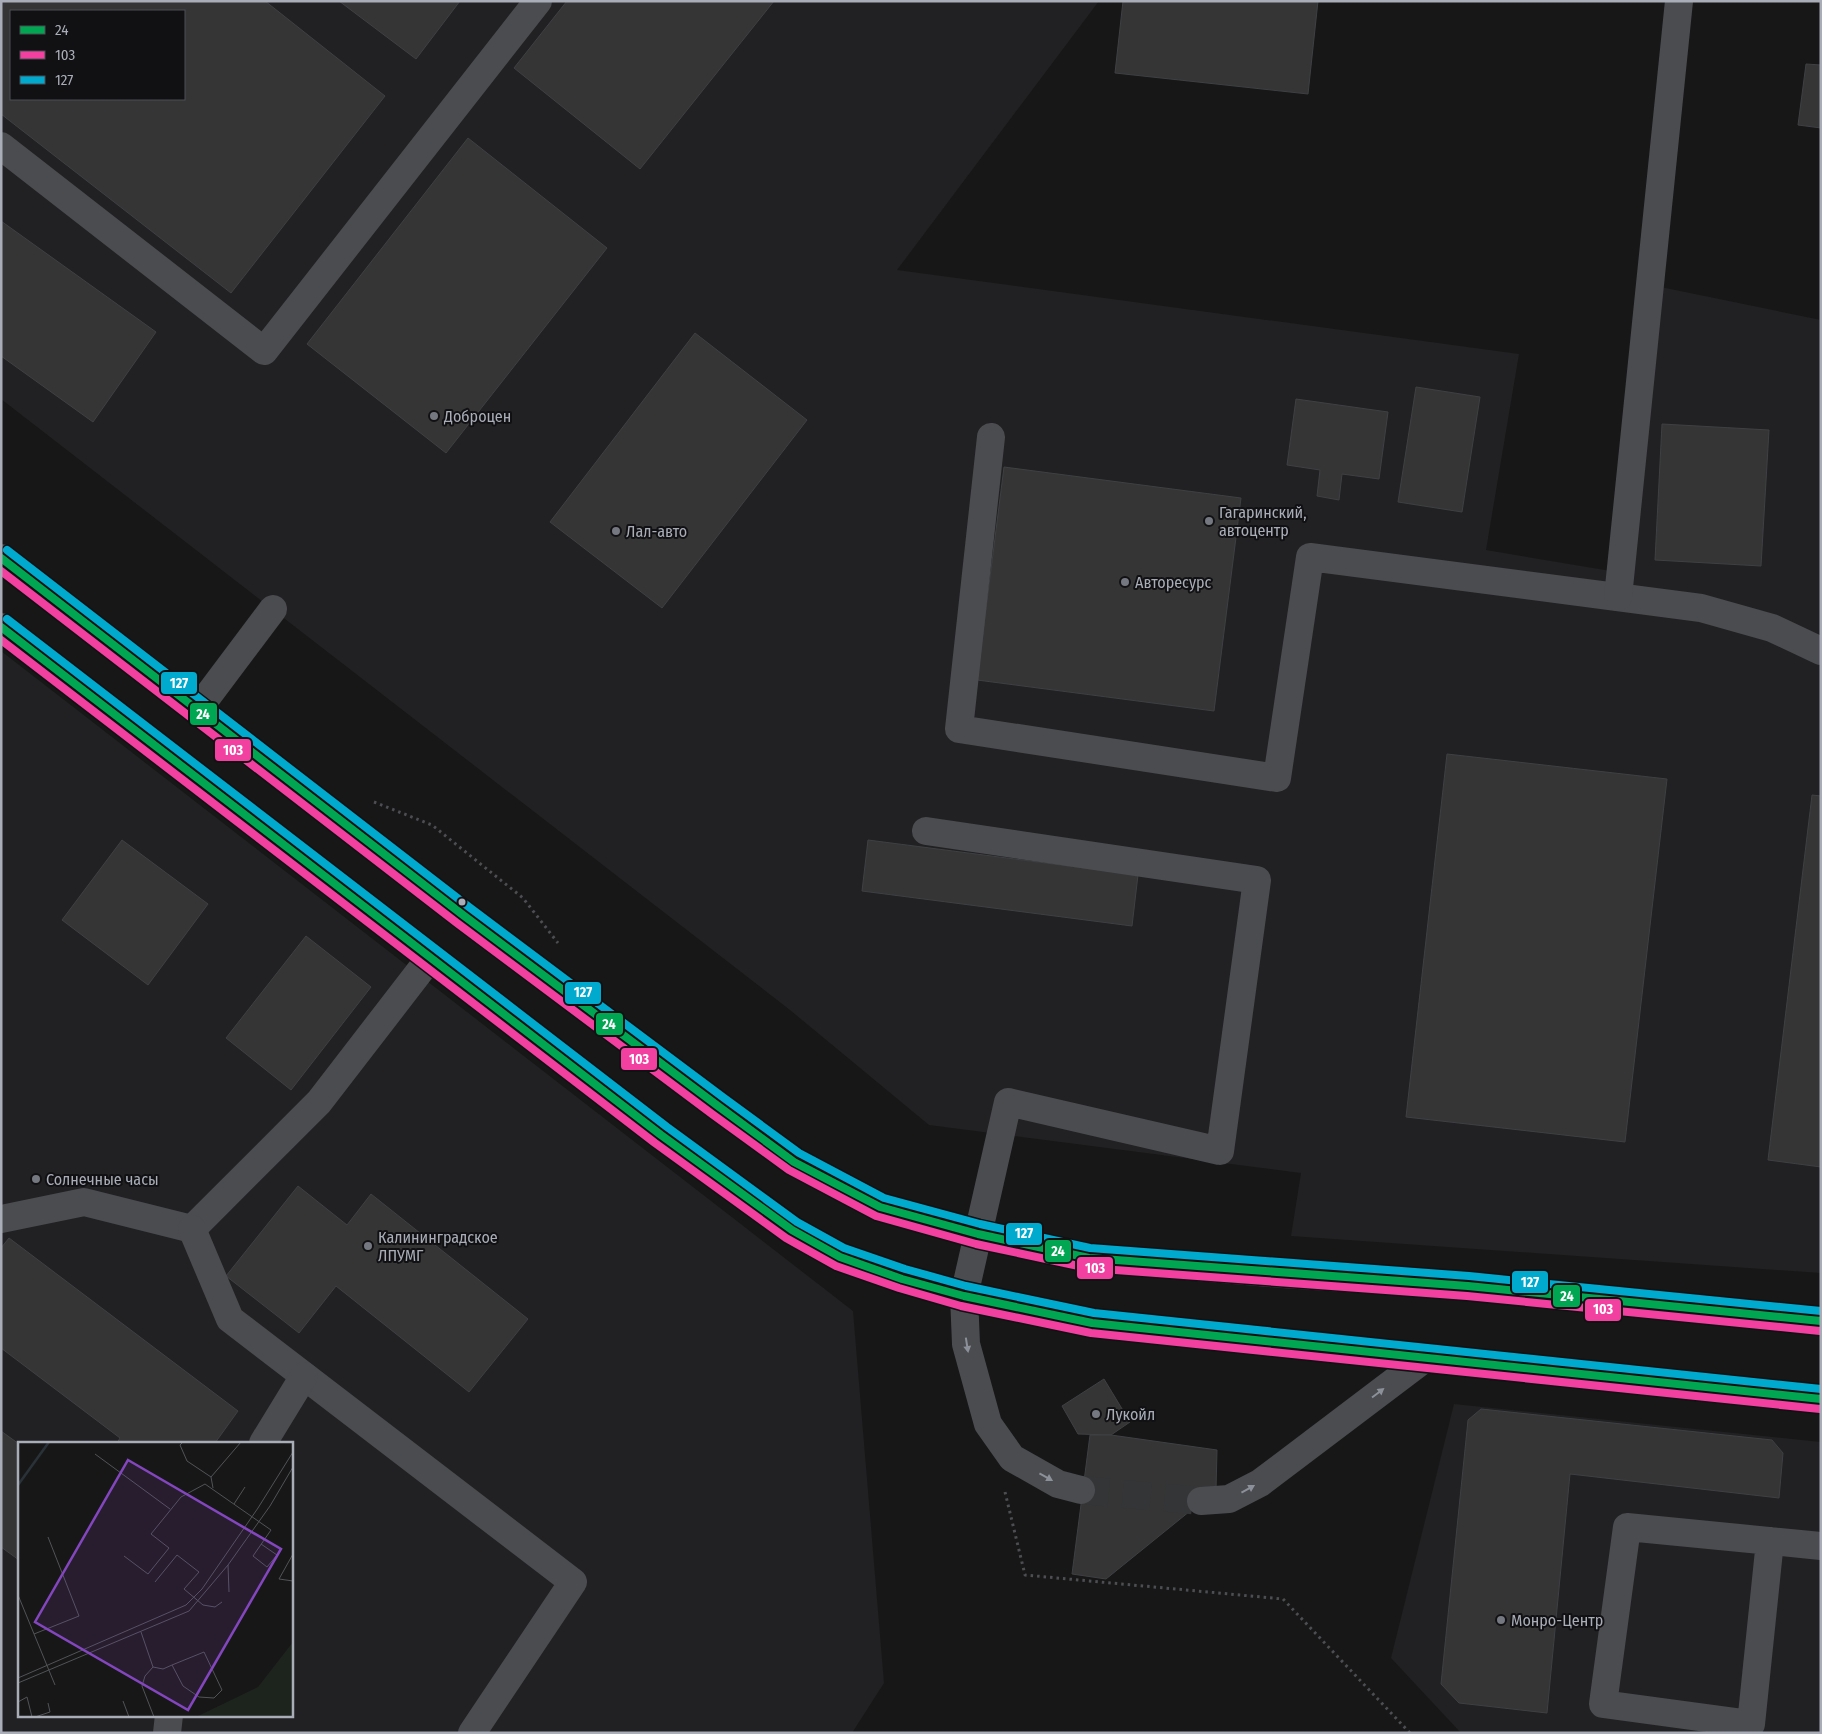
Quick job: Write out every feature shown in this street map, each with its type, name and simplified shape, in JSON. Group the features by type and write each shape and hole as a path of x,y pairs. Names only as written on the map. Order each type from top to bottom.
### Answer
{"main road":[{"path":"1,558 463,915 794,1162 880,1207 978,1234 1089,1258 1468,1286 1821,1321"},
{"path":"1,627 661,1135 792,1230 840,1257 902,1279 964,1296 1092,1323 1821,1399"}],"lane":[{"path":"1,146 264,351 538,1"},
{"path":"1618,597 1678,1"},
{"path":"990,437 959,729 1277,778 1310,557 1701,608 1772,628 1821,651"},
{"path":"198,709 273,609"},
{"path":"926,831 1257,880 1220,1152 1008,1102 964,1296 966,1344 988,1424 1012,1458 1058,1484 1082,1490"},
{"path":"192,1229 318,1102 430,958"},
{"path":"1,1219 84,1202 192,1229"},
{"path":"192,1229 230,1319 573,1582 472,1733"},
{"path":"1201,1501 1229,1499 1260,1482 1424,1359"},
{"path":"264,1442 304,1376"},
{"path":"1770,1541 1751,1724 1603,1704 1627,1527 1770,1541 1821,1546"},
{"path":"167,1733 169,1716"}],"path":[{"path":"373,802 432,825 522,898 560,945"},
{"path":"1004,1488 1025,1575 1283,1599 1410,1733"}],"shaded area":[{"path":"1,1 1099,1 897,270 1519,354 1486,550 1617,572 1651,285 1821,320 1821,1273 1291,1236 1301,1173 929,1125 790,1010 1,399"},
{"path":"1,651 853,1311 884,1683 852,1733 1,1733"},
{"path":"1454,1404 1821,1442 1821,1733 1461,1733 1391,1658"}],"building":[{"path":"1,1 265,1 385,96 231,293 1,114"},
{"path":"339,1 460,1 416,59"},
{"path":"567,1 774,1 640,169 514,68"},
{"path":"1123,1 1318,1 1308,94 1115,73"},
{"path":"1806,64 1821,65 1821,128 1798,125"},
{"path":"468,138 607,248 446,453 307,344"},
{"path":"1,221 156,332 93,422 1,356"},
{"path":"695,333 807,420 662,608 550,522"},
{"path":"1416,387 1480,397 1462,512 1398,502"},
{"path":"1296,399 1388,412 1379,479 1342,474 1339,500 1317,496 1320,470 1287,465"},
{"path":"1662,424 1769,430 1761,566 1655,560"},
{"path":"1004,467 1241,498 1214,711 977,680"},
{"path":"1447,754 1667,779 1625,1142 1406,1117"},
{"path":"1812,795 1821,796 1821,1167 1768,1160"},
{"path":"122,840 208,904 148,985 62,920"},
{"path":"868,840 1138,875 1132,926 862,891"},
{"path":"306,936 371,987 291,1090 226,1038"},
{"path":"298,1186 347,1225 371,1194 528,1319 469,1392 336,1286 299,1333 226,1276"},
{"path":"9,1238 238,1411 216,1442 118,1442 120,1438 1,1348 1,1248"},
{"name":"Лукойл","path":"1104,1379 1130,1422 1111,1435 1078,1434 1062,1406"},
{"name":"Монро-Центр","path":"1481,1409 1772,1440 1783,1453 1779,1498 1570,1474 1547,1713 1459,1703 1441,1684 1468,1420"},
{"path":"1,1431 18,1443 18,1559 1,1547"},
{"path":"1090,1435 1111,1435 1217,1450 1216,1490 1106,1579 1072,1574"}],"tunnel":[{"path":"1081,1490 1201,1501"}],"transit line":[{"name":"127","path":"7,550 469,907 724,1098 799,1153 884,1198 980,1224 1090,1248 1469,1276 1821,1311"},
{"name":"24","path":"1,558 463,915 718,1106 794,1162 880,1207 978,1234 1089,1258 1468,1286 1821,1321"},
{"name":"103","path":"1,571 457,923 712,1114 789,1170 876,1216 976,1244 1088,1268 1467,1296 1820,1331"},
{"name":"127","path":"7,619 667,1127 797,1222 844,1248 905,1269 966,1286 1094,1313 1821,1389"},
{"name":"24","path":"1,627 661,1135 792,1230 840,1257 902,1279 964,1296 1092,1323 1821,1399"},
{"name":"103","path":"1,640 655,1143 786,1238 836,1266 899,1288 961,1306 1091,1333 1820,1409"}],"place":[{"name":"Доброцен","path":"434,416"},
{"name":"Гагаринский, автоцентр","path":"1209,521"},
{"name":"Лал-авто","path":"616,531"},
{"name":"Авторесурс","path":"1125,582"},
{"name":"Солнечные часы","path":"36,1179"},
{"name":"Калининградское ЛПУМГ","path":"368,1246"},
{"name":"Лукойл","path":"1096,1414"},
{"name":"Монро-Центр","path":"1501,1620"}]}
